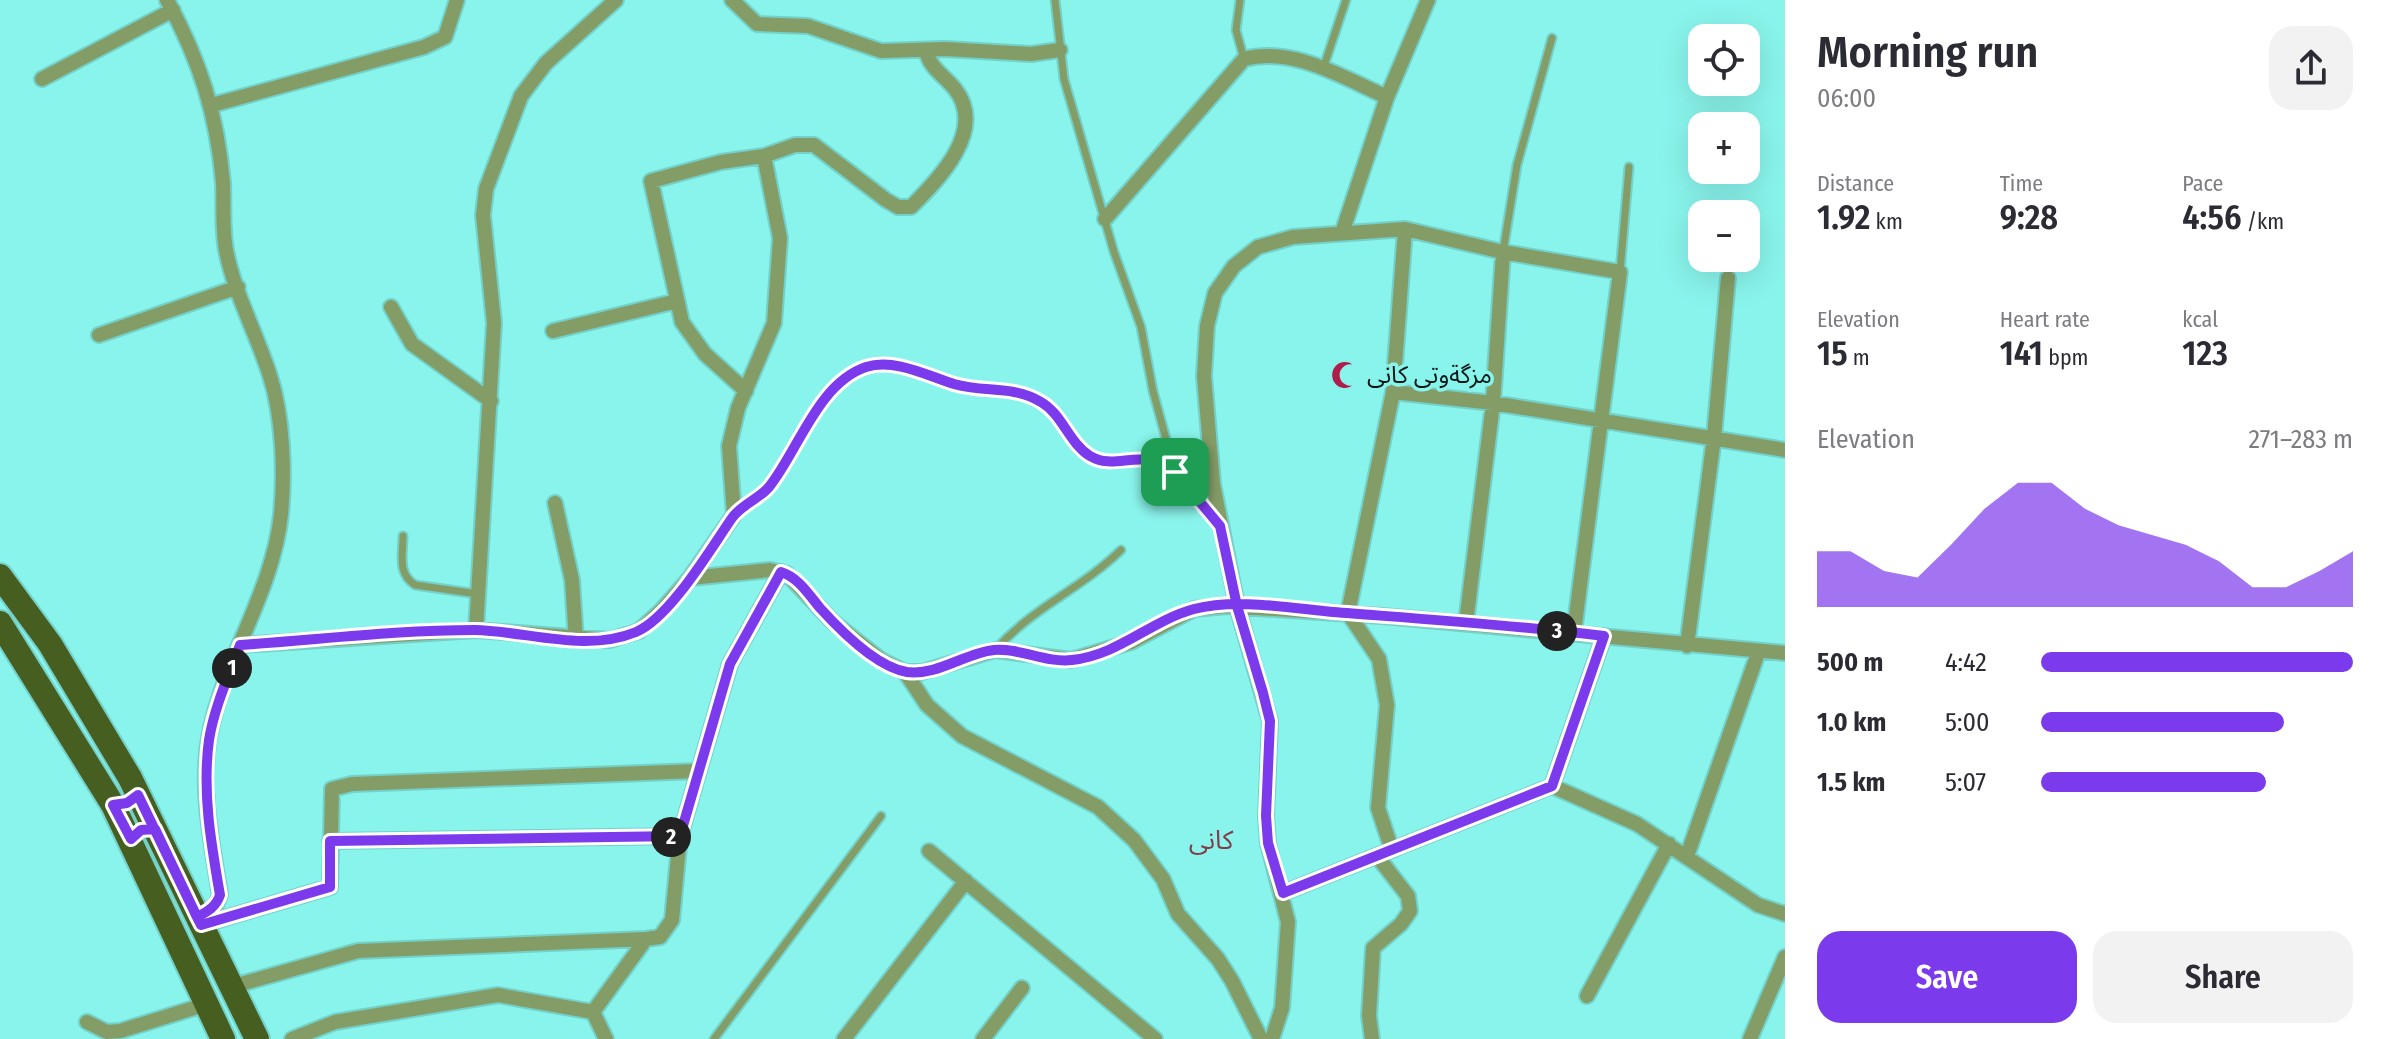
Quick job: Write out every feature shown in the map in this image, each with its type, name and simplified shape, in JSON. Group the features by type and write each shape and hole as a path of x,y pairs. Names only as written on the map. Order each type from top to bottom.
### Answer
{"main road":[{"path":"0,576 50,644 138,795 257,1039"},
{"path":"0,623 113,805 223,1039"},
{"path":"113,805 127,803 138,795"},
{"path":"131,839 141,830 155,829"}],"street":[{"path":"212,105 424,47 445,37 457,0"},
{"path":"476,630 494,323 483,215 486,189 521,96 546,63 616,0"},
{"path":"732,0 757,24 808,26 881,51 1031,54 1060,50"},
{"path":"1342,233 1387,97 1428,0"},
{"path":"42,79 170,5 196,53 212,105 223,182 226,249 271,379 280,444 281,514 266,582 240,645 209,738 206,784 208,826 220,895 216,905 199,921"},
{"path":"746,391 691,337 677,301 651,181 721,162 764,156 795,145 814,145 886,200 898,207 911,207 931,187 960,145 966,121 965,107 956,90 928,61 926,50"},
{"path":"1105,219 1244,59 1270,56 1301,60 1387,97"},
{"path":"240,645 476,630 576,640 610,640 639,631 690,578 734,515 729,446 746,391 774,323 780,238 764,156"},
{"path":"1392,850 1378,808 1387,705 1379,659 1348,613 1393,392 1405,229"},
{"path":"1272,1039 1282,1008 1288,922 1268,843 1266,816 1270,721 1237,606 1220,526 1204,376 1207,326 1215,293 1234,266 1258,247 1293,237 1405,229 1503,252 1620,272 1574,632"},
{"path":"1466,623 1493,403 1503,252"},
{"path":"1687,646 1714,437 1728,278"},
{"path":"99,335 238,287"},
{"path":"553,331 677,301"},
{"path":"391,307 412,344 491,401"},
{"path":"1393,392 1493,403 1602,423 1714,437 1785,450"},
{"path":"555,503 572,580 576,640"},
{"path":"690,578 770,570 781,572 801,585 845,631 881,660 905,672 922,672 995,650 1071,660 1131,642 1194,609 1237,606 1574,632 1687,646 1785,653"},
{"path":"230,987 358,951 660,937 672,920 680,836 730,664 781,572"},
{"path":"1552,786 1604,636"},
{"path":"1687,856 1758,653"},
{"path":"905,672 927,705 962,736 1098,807 1134,840 1163,879 1178,914 1232,981 1261,1039"},
{"path":"199,921 330,887 332,789 352,784 697,771"},
{"path":"1283,893 1552,786 1637,824 1758,905 1785,914"},
{"path":"330,841 680,836"},
{"path":"1587,996 1669,844"},
{"path":"929,851 1155,1039"},
{"path":"1372,1039 1369,1016 1373,948 1401,924 1410,911 1408,896 1377,856"},
{"path":"844,1039 966,881"},
{"path":"593,1012 646,939"},
{"path":"1750,1039 1785,957"},
{"path":"983,1039 1022,988"},
{"path":"292,1039 335,1022 498,995 593,1012"},
{"path":"87,1022 107,1032 120,1031 207,1004"},
{"path":"593,1012 606,1039"}],"lane":[{"path":"1055,0 1064,79 1141,327 1153,391 1175,472"},
{"path":"1240,0 1236,30 1244,59"},
{"path":"1323,69 1346,0"},
{"path":"1503,252 1517,165 1552,38"},
{"path":"1620,272 1629,167"},
{"path":"734,515 769,488 801,430 823,404 854,372 869,366 912,369 954,384 1016,391 1043,403 1091,457 1104,461 1161,461 1175,472 1220,526"},
{"path":"403,536 402,572 407,580 415,585 478,594"},
{"path":"995,650 1016,627 1051,599 1086,582 1121,550"},
{"path":"714,1039 881,816"}],"place":[{"name":"مزگةوتی کانی","path":"1345,375"}],"district":[{"name":"کانی","path":"1211,840"}],"route":[{"path":"1175,472 1161,461 1152,459 1104,461 1091,457 1043,403 1016,391 954,384 912,369 869,366 854,372 823,404 801,430 769,488 734,515 690,578 639,631 610,640 576,640 476,630 240,645 209,738 206,784 208,826 220,895 216,905 203,914 197,917 138,795 127,803 113,805 131,839 141,830 148,828 155,829 197,917 201,925 330,887 330,841 680,836 730,664 781,572 801,585 833,622 881,660 905,672 922,672 995,650 1042,659 1071,660 1101,654 1194,609 1226,606 1237,606 1259,606 1348,613 1604,636 1552,786 1283,893 1268,843 1266,816 1270,721 1263,693 1237,606 1220,526 1184,487 1175,472"}]}
